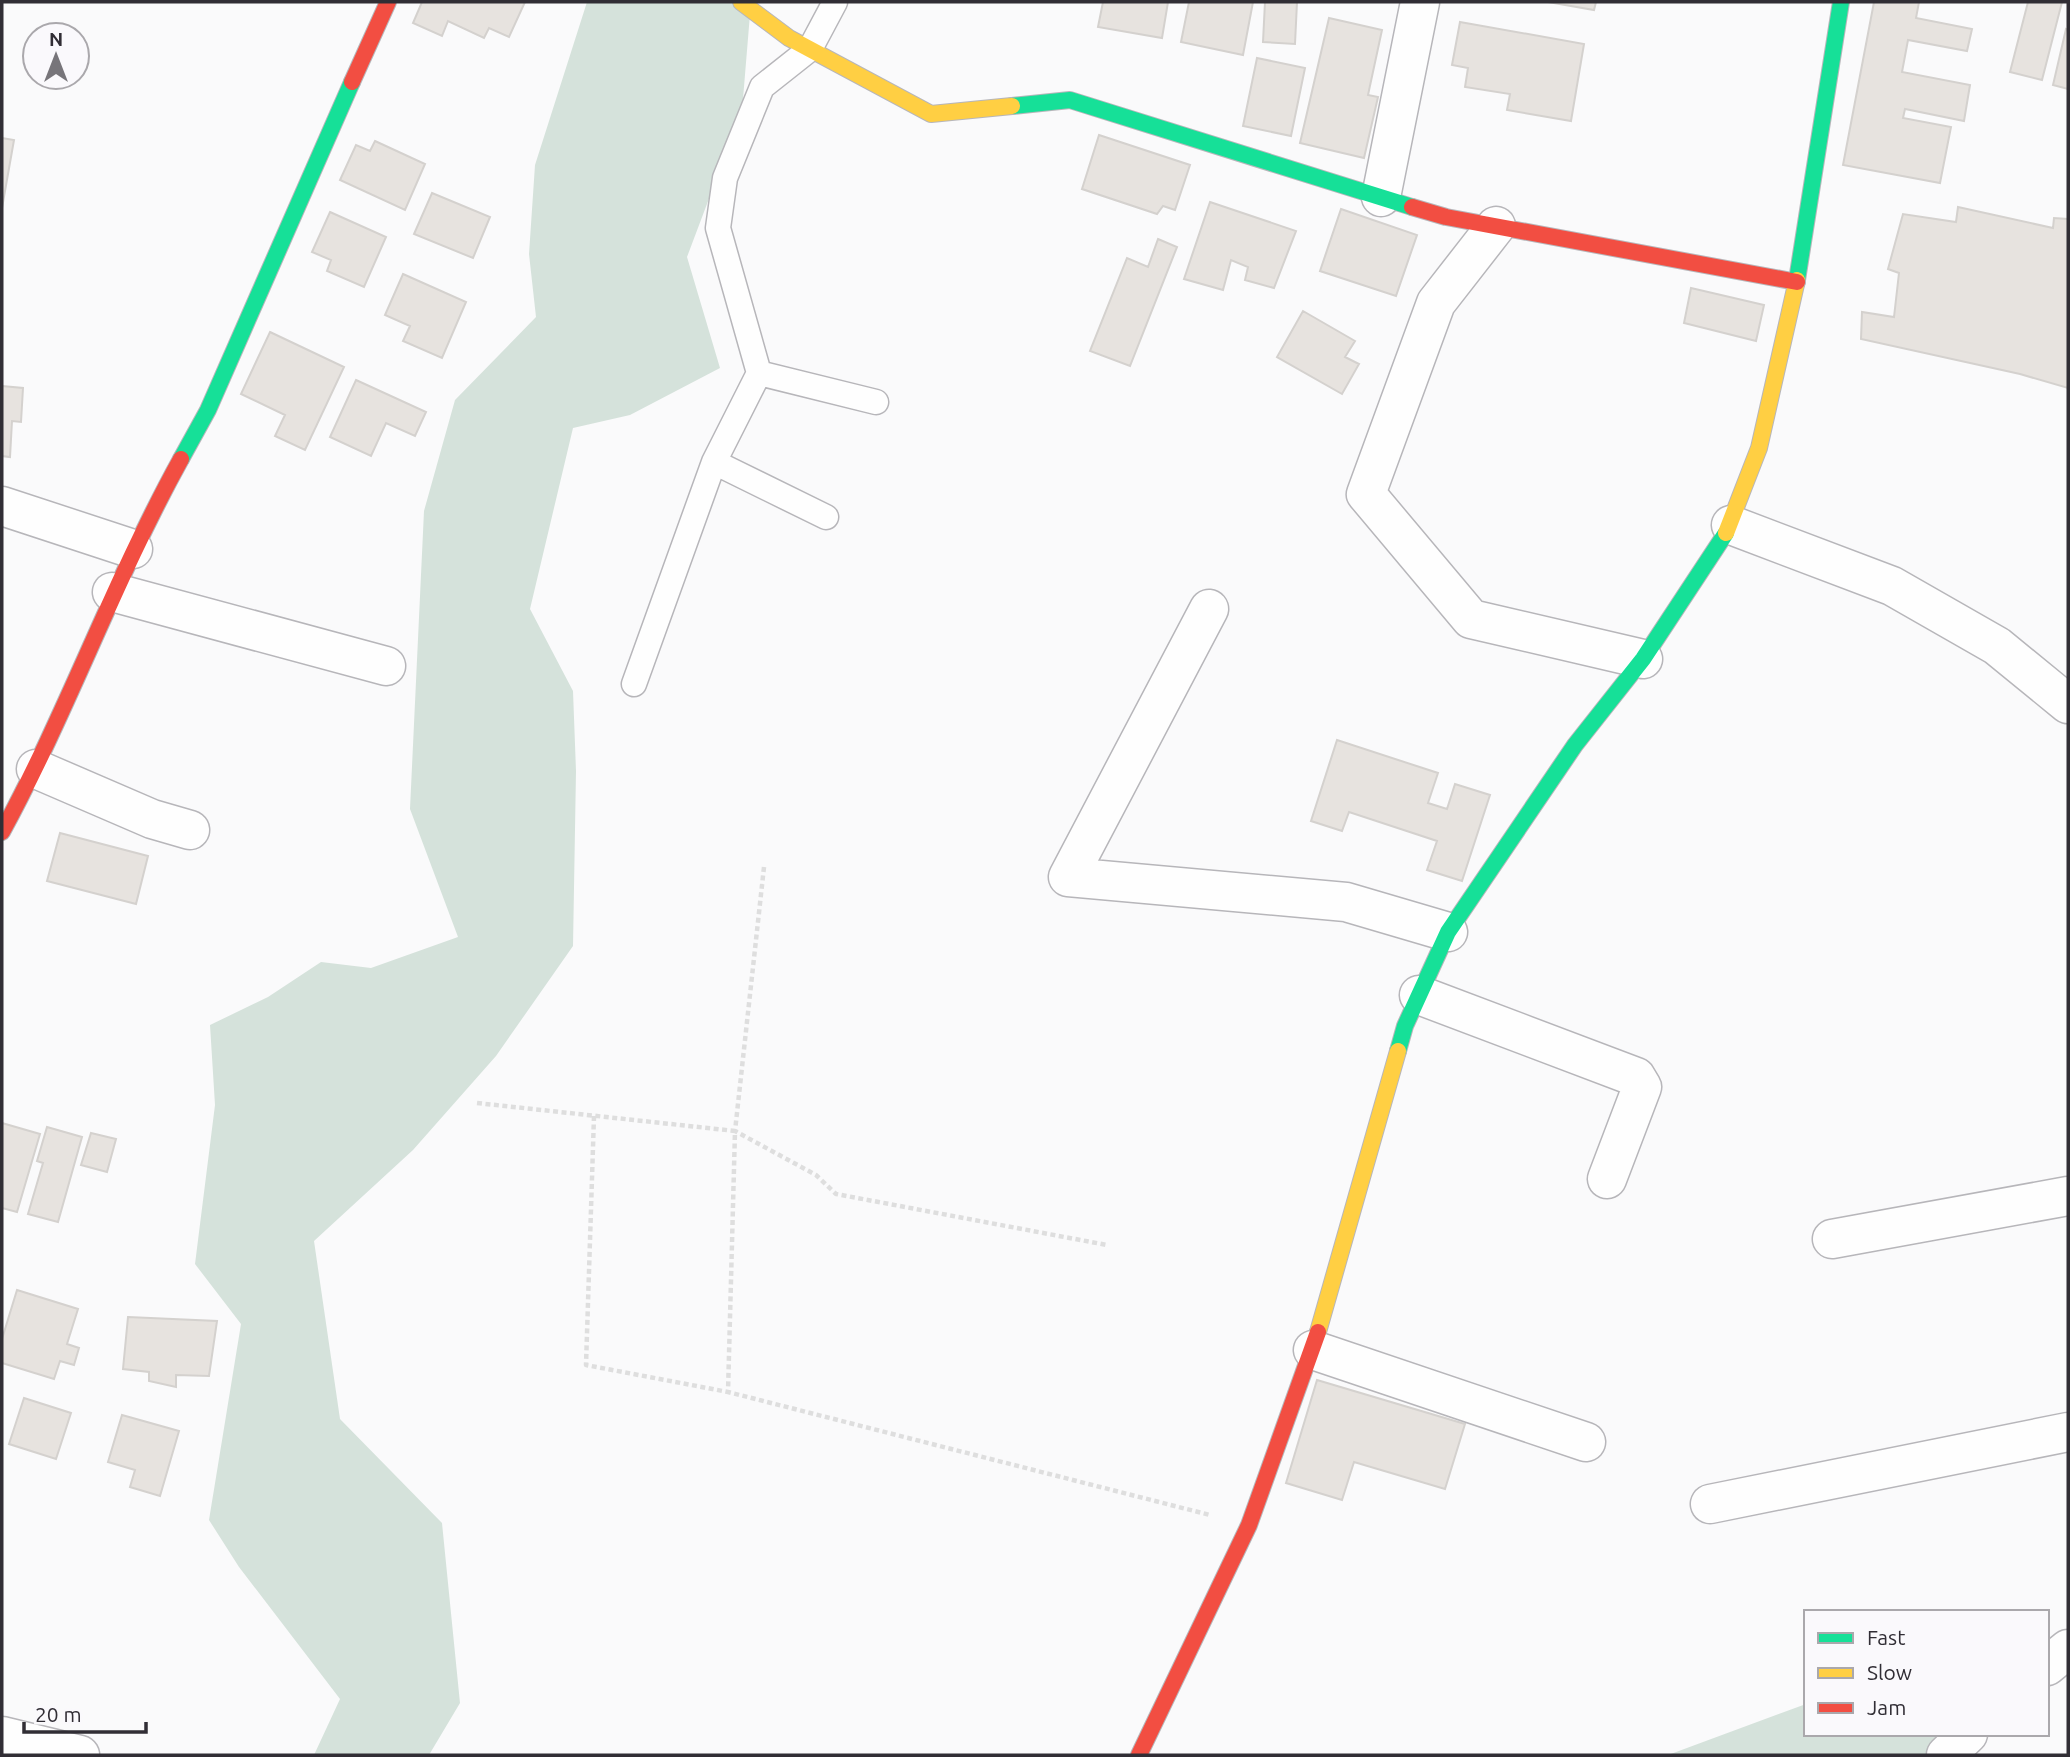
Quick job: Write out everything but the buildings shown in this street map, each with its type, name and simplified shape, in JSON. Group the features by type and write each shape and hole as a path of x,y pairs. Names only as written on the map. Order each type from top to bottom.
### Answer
{"street":[{"path":"2,832 36,769 112,592 208,410 388,2"},
{"path":"741,2 789,38 931,114 1070,100 1446,217 1797,282"},
{"path":"1381,197 1420,2"},
{"path":"1139,1755 1249,1525 1313,1350 1405,1026 1448,932 1576,745 1643,659 1731,525 1759,448 1797,282 1841,2"},
{"path":"1496,226 1436,303 1366,494 1471,619 1643,659"},
{"path":"2,506 133,549"},
{"path":"1731,525 1892,586 1997,646 2068,704"},
{"path":"112,592 386,666"},
{"path":"1209,609 1068,877 1346,902 1448,932"},
{"path":"36,769 152,819 190,830"},
{"path":"1419,995 1636,1077 1642,1087 1607,1180"},
{"path":"1832,1239 2068,1196"},
{"path":"1313,1350 1586,1442"},
{"path":"1710,1504 2068,1432"},
{"path":"2049,1664 2068,1649"},
{"path":"1946,1755 1966,1736"},
{"path":"2,1737 80,1755"}],"lane":[{"path":"634,684 714,461 759,373 718,228 725,178 741,131 762,87 810,49 835,2"},
{"path":"759,373 876,402"},
{"path":"714,461 826,517"}],"path":[{"path":"728,1392 735,1131 764,867"},
{"path":"477,1103 735,1131 816,1175 836,1194 1107,1245"},
{"path":"594,1116 586,1365 728,1392 1249,1525"}],"shaded area":[{"path":"587,2 751,2 742,111 687,257 720,368 630,415 573,428 530,609 573,691 576,771 573,946 496,1056 413,1150 314,1241 340,1419 442,1523 460,1703 429,1755 314,1755 340,1699 239,1567 209,1520 241,1324 195,1264 215,1105 210,1025 268,997 321,962 371,968 458,937 410,809 424,511 455,400 536,317 529,254 535,165"},
{"path":"1804,1705 1804,1736 1947,1736 1932,1755 1668,1755"}],"traffic: fast":[{"path":"1797,280 1841,2"},
{"path":"181,459 208,410 352,82"},
{"path":"1012,106 1070,100 1412,207"},
{"path":"1398,1051 1405,1026 1448,932 1575,745 1643,659 1726,533"}],"traffic: slow":[{"path":"741,2 789,38 931,114 1012,106"},
{"path":"1726,533 1759,448 1797,280"},
{"path":"1318,1332 1398,1051"}],"traffic: jam":[{"path":"352,82 388,2"},
{"path":"1412,207 1446,217 1797,282"},
{"path":"2,832 48,740 134,551 181,459"},
{"path":"1139,1755 1249,1525 1318,1332"}]}
